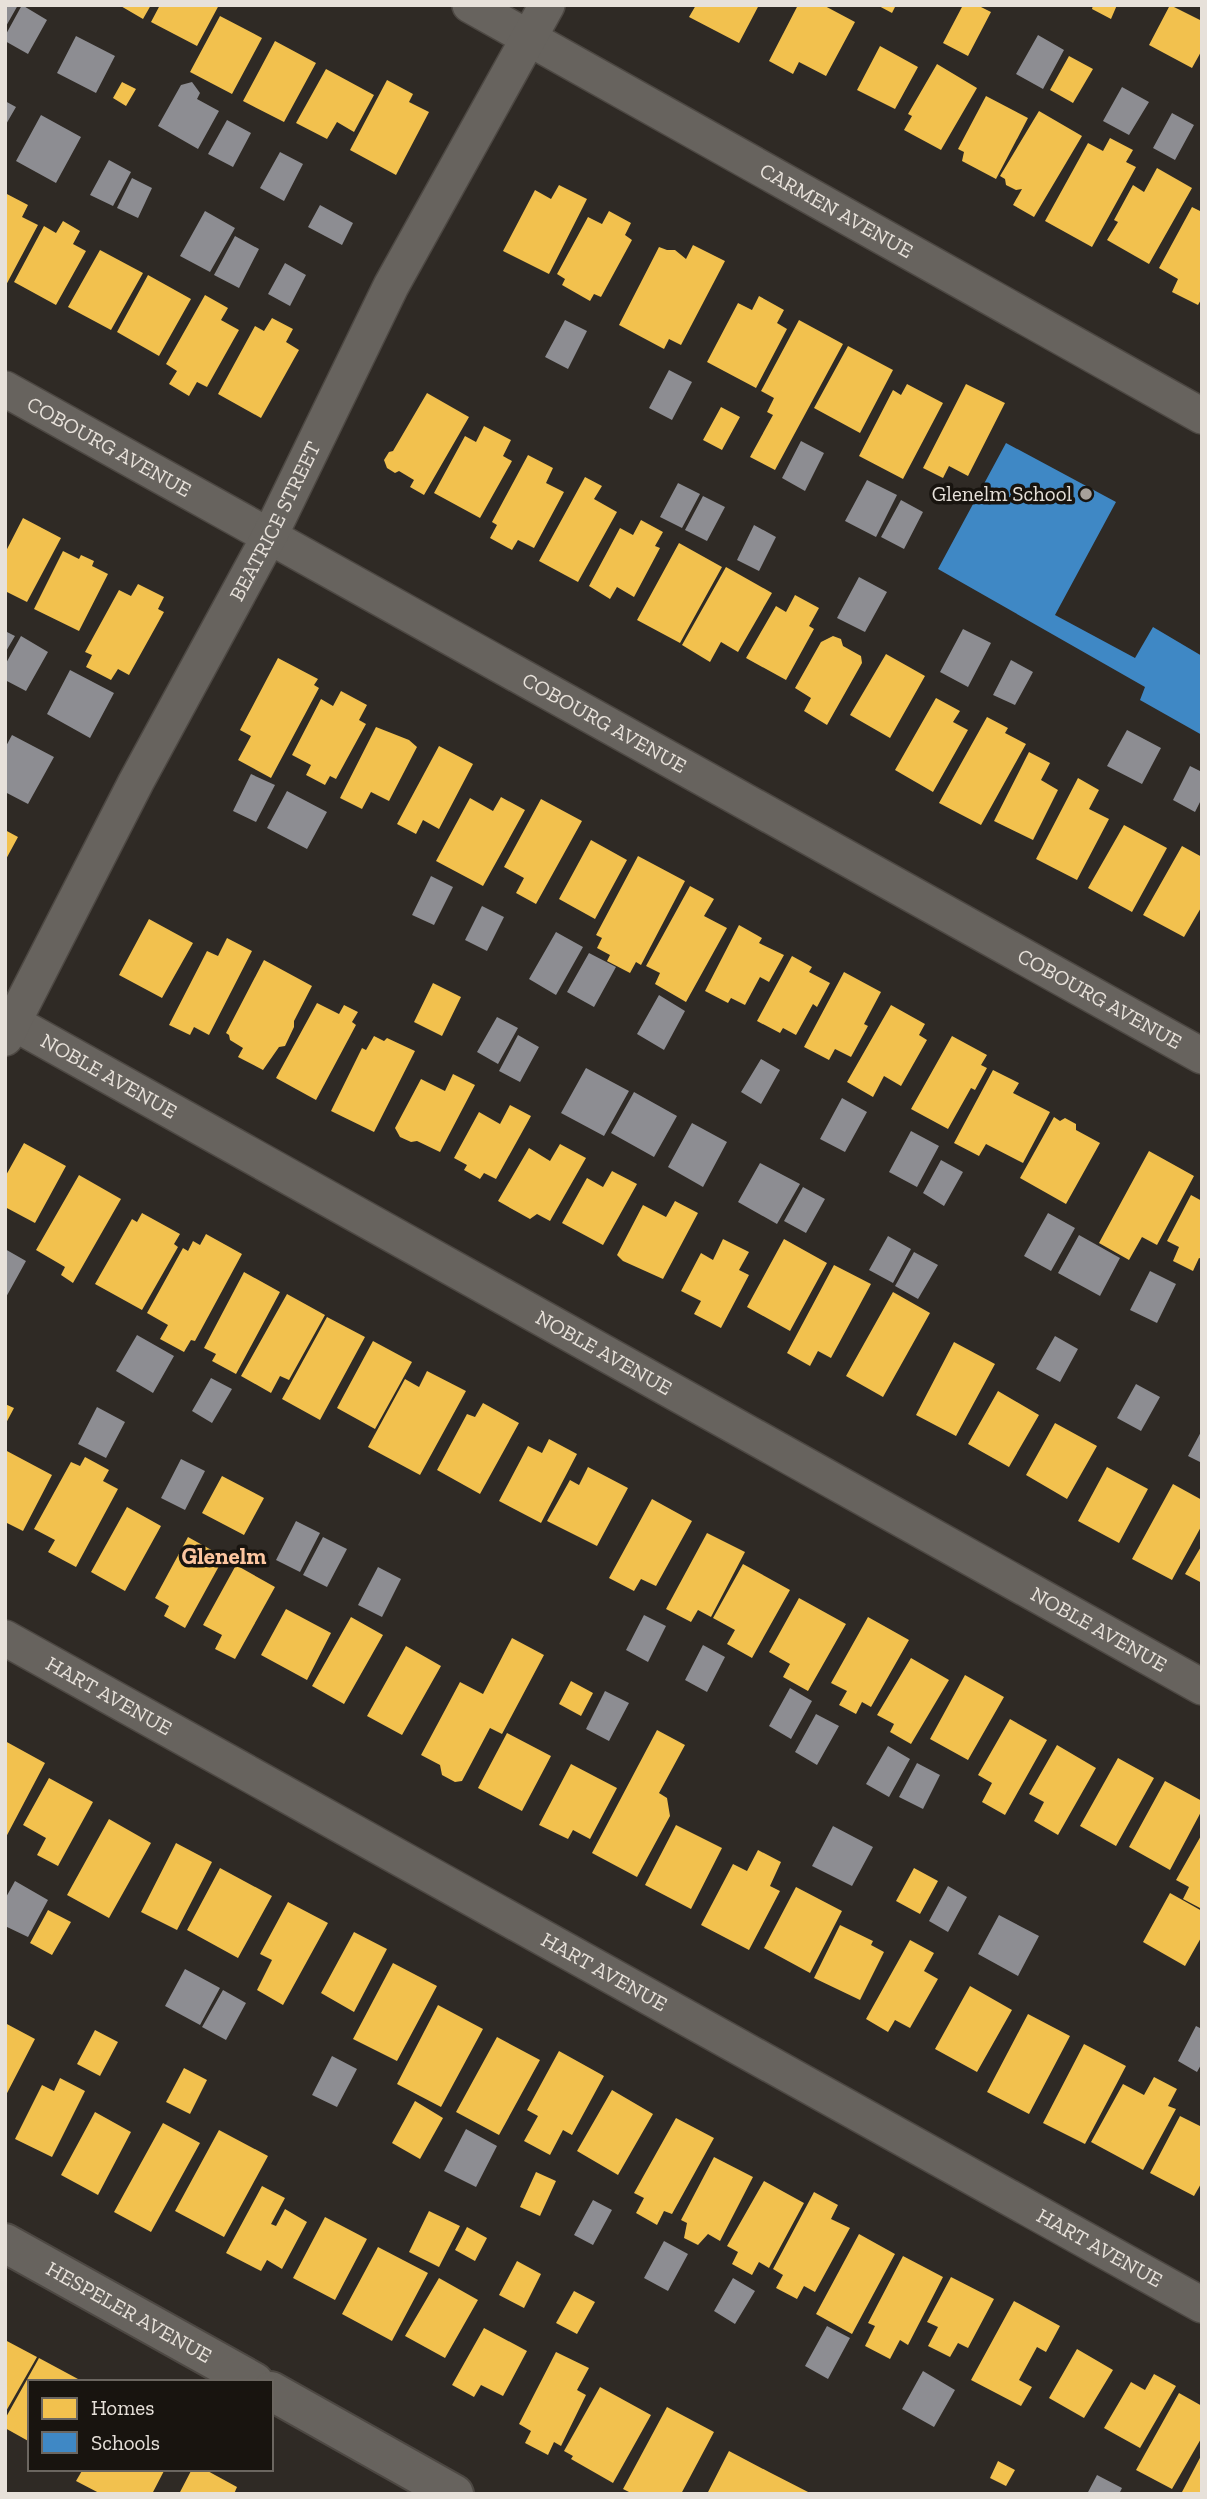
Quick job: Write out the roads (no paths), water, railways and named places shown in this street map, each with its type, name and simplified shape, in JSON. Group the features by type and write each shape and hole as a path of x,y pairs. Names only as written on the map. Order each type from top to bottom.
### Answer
{"main road":[{"name":"HESPELER AVENUE","path":"5,2243 250,2380"},
{"path":"273,2393 454,2494"}],"street":[{"name":"CARMEN AVENUE","path":"470,5 1202,415"},
{"name":"BEATRICE STREET","path":"8,1026 270,535 391,286 547,5"},
{"name":"COBOURG AVENUE","path":"5,389 1202,1056"},
{"name":"NOBLE AVENUE","path":"8,1026 1202,1687"},
{"name":"HART AVENUE","path":"5,1638 1202,2305"}],"place":[{"name":"Glenelm School","path":"1086,494"}],"district":[{"name":"Glenelm","path":"224,1556"}]}
